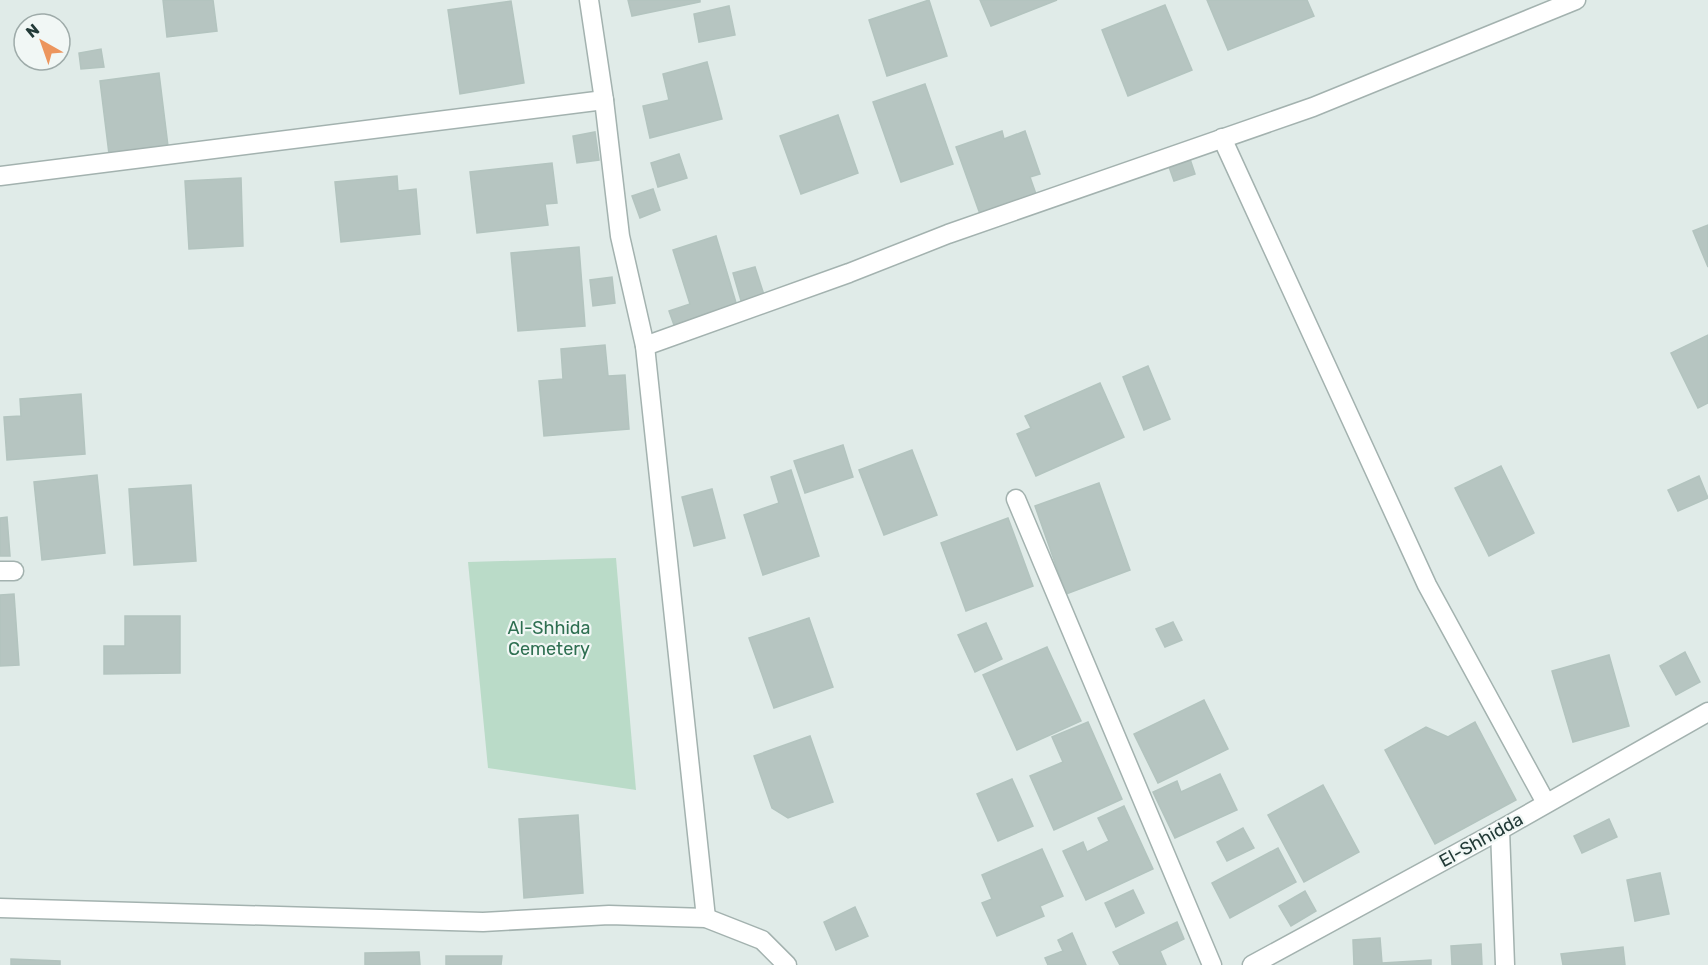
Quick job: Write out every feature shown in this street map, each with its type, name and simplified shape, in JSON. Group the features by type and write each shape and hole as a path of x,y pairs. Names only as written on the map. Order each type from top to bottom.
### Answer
{"street":[{"path":"589,0 604,100 620,236 645,346 668,585 706,918"},
{"path":"645,346 849,273 948,234 1312,107 1576,0"},
{"path":"0,176 604,100"},
{"path":"1222,138 1427,585 1546,803"},
{"path":"1016,499 1212,965"},
{"name":"El-Shhidda","path":"1252,965 1500,830 1708,712"},
{"path":"1500,830 1505,965"},
{"path":"0,908 483,922 609,915 706,918 762,940 787,965"}],"green space":[{"name":"Al-Shhida Cemetery","path":"616,558 636,790 488,768 468,562"}],"building":[{"path":"163,0 213,0 217,31 167,37"},
{"path":"628,0 700,0 700,2 632,16"},
{"path":"929,0 947,56 887,76 869,20"},
{"path":"980,0 1057,0 991,26"},
{"path":"1207,0 1307,0 1314,16 1228,50"},
{"path":"511,1 524,83 460,94 448,10"},
{"path":"1165,5 1192,70 1128,96 1102,30"},
{"path":"729,6 735,35 699,42 694,14"},
{"path":"101,49 104,67 81,69 79,53"},
{"path":"707,62 722,119 650,138 643,106 669,100 663,74"},
{"path":"159,73 168,146 109,154 100,81"},
{"path":"925,84 953,164 901,182 873,102"},
{"path":"838,115 858,173 801,194 780,136"},
{"path":"1002,131 1004,139 1025,131 1040,174 1030,177 1036,194 980,214 956,147"},
{"path":"595,132 599,160 577,163 573,136"},
{"path":"679,154 687,178 658,187 651,163"},
{"path":"1189,156 1195,174 1174,181 1168,164"},
{"path":"552,163 557,203 545,204 548,225 477,233 470,172"},
{"path":"397,176 398,191 416,189 420,234 341,242 335,182"},
{"path":"241,178 243,246 189,249 185,181"},
{"path":"653,189 660,210 640,218 632,196"},
{"path":"1708,225 1708,267 1693,231"},
{"path":"716,236 737,306 674,325 669,311 690,304 673,250"},
{"path":"579,247 585,326 518,331 511,253"},
{"path":"755,267 765,298 742,304 733,273"},
{"path":"612,277 615,303 593,306 590,280"},
{"path":"1708,335 1708,403 1698,408 1671,353"},
{"path":"605,345 608,376 625,375 629,429 544,436 539,381 563,379 561,349"},
{"path":"1148,366 1170,419 1144,430 1123,377"},
{"path":"1100,383 1124,437 1036,476 1017,434 1031,428 1025,416"},
{"path":"81,394 85,454 7,460 4,417 21,416 20,399"},
{"path":"843,445 853,477 805,493 794,461"},
{"path":"912,450 937,515 884,535 859,470"},
{"path":"1501,466 1534,533 1489,556 1455,488"},
{"path":"791,470 819,556 763,575 744,515 779,503 771,477"},
{"path":"97,475 105,553 42,560 34,482"},
{"path":"1699,476 1708,498 1678,511 1668,490"},
{"path":"1099,483 1130,570 1066,594 1035,506"},
{"path":"191,485 196,561 134,565 129,489"},
{"path":"712,489 725,538 694,546 682,497"},
{"path":"7,517 10,556 0,556 0,518"},
{"path":"1008,518 1033,586 966,611 941,543"},
{"path":"14,594 19,665 0,666 0,595"},
{"path":"125,616 180,616 180,673 104,674 104,646 125,646"},
{"path":"809,618 833,687 774,708 749,638"},
{"path":"1173,622 1182,640 1165,647 1156,629"},
{"path":"986,623 1002,659 975,672 958,635"},
{"path":"1047,647 1081,721 1017,750 983,675"},
{"path":"1685,652 1700,682 1676,695 1660,666"},
{"path":"1609,655 1629,726 1573,742 1552,671"},
{"path":"1204,700 1228,749 1158,783 1134,734"},
{"path":"1088,722 1122,799 1054,830 1030,776 1063,762 1052,737"},
{"path":"1475,722 1516,800 1435,844 1385,750 1426,727 1448,737"},
{"path":"810,736 833,802 788,818 772,808 754,756"},
{"path":"1220,774 1237,810 1175,838 1153,792 1177,781 1181,792"},
{"path":"1012,779 1033,826 998,841 977,794"},
{"path":"1323,785 1359,852 1304,882 1268,815"},
{"path":"1124,806 1153,869 1086,900 1063,851 1083,842 1087,852 1109,841 1098,818"},
{"path":"578,815 583,893 524,898 519,819"},
{"path":"1609,819 1617,837 1582,853 1574,836"},
{"path":"1243,828 1254,848 1227,861 1217,842"},
{"path":"1278,848 1296,882 1230,918 1212,883"},
{"path":"1042,849 1063,896 1040,906 1044,916 997,936 982,903 992,899 982,875"},
{"path":"1660,873 1669,914 1635,921 1627,880"},
{"path":"1133,890 1144,913 1116,927 1105,903"},
{"path":"1305,891 1316,911 1291,926 1279,906"},
{"path":"855,907 868,936 836,950 824,922"},
{"path":"1177,922 1184,939 1160,951 1166,965 1120,965 1113,952"},
{"path":"1072,933 1086,965 1048,965 1045,958 1063,951 1058,940"},
{"path":"1380,938 1382,963 1431,960 1431,965 1354,965 1353,940"},
{"path":"1481,944 1482,965 1452,965 1451,946"},
{"path":"1623,947 1625,965 1563,965 1561,954"},
{"path":"419,952 420,965 365,965 365,953"},
{"path":"446,956 502,956 501,965 446,965"},
{"path":"11,959 60,961 60,965 11,965"}]}
